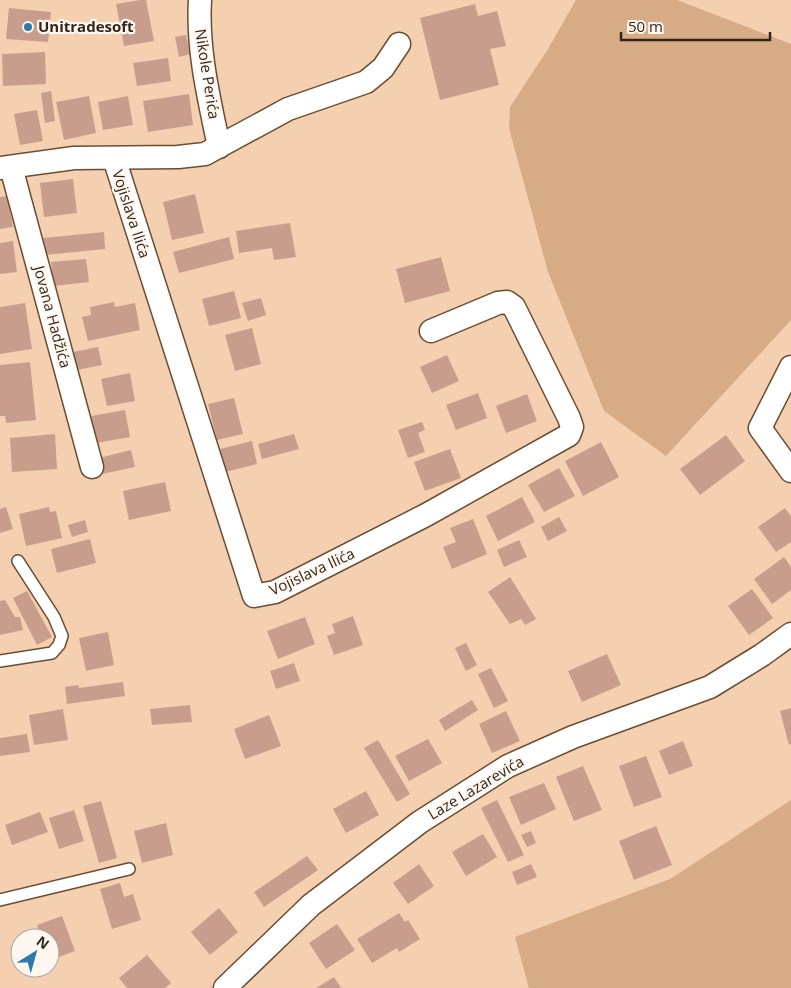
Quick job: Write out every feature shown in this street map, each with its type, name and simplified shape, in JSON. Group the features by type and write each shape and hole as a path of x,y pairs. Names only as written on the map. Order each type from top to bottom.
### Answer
{"street":[{"name":"Nikole Perića","path":"200,0 198,24 203,67 219,147"},
{"path":"6,168 74,158 178,158 205,154 288,109 366,82 383,68 399,44"},
{"name":"Vojislava Ilića","path":"114,158 254,596 275,592 399,529 568,435 572,427 569,418 514,307 507,302 498,303 431,330"},
{"name":"Jovana Hadžića","path":"6,168 92,467"},
{"path":"791,367 760,428 791,471"},
{"name":"Laze Lazarevića","path":"225,988 311,905 420,822 508,766 572,737 710,687 762,655 791,634"}],"lane":[{"path":"0,661 52,652 59,645 62,636 54,616 18,561"},
{"path":"0,900 130,869"}],"shaded area":[{"path":"576,0 677,0 791,44 791,320 666,456 604,411 548,272 509,128 510,107 548,49"},
{"path":"791,800 791,988 529,988 515,937 670,879"}],"building":[{"path":"146,0 154,41 124,46 116,4"},
{"path":"475,4 478,16 497,11 506,46 490,49 499,85 440,100 420,18"},
{"path":"9,8 51,12 48,42 6,39"},
{"path":"186,35 190,54 179,57 175,37"},
{"path":"45,52 46,84 3,86 2,54"},
{"path":"168,58 171,81 137,86 133,63"},
{"path":"51,91 55,121 45,123 41,93"},
{"path":"189,94 193,125 148,132 143,101"},
{"path":"89,96 96,133 64,140 56,102"},
{"path":"128,96 133,125 103,130 98,102"},
{"path":"37,110 43,141 20,145 14,114"},
{"path":"73,179 77,213 44,217 40,183"},
{"path":"195,194 204,233 172,240 163,202"},
{"path":"7,196 13,227 0,229 0,197"},
{"path":"290,223 296,257 274,260 272,248 239,253 236,231"},
{"path":"104,232 105,249 45,255 43,238"},
{"path":"229,237 234,259 179,273 173,252"},
{"path":"13,241 17,272 0,274 0,243"},
{"path":"441,257 450,291 405,303 396,269"},
{"path":"86,259 89,282 54,286 51,262"},
{"path":"234,291 241,318 209,326 202,299"},
{"path":"261,298 266,315 248,321 242,303"},
{"path":"114,302 115,307 135,303 140,330 88,341 82,317 91,315 90,307"},
{"path":"25,303 32,349 0,354 0,307"},
{"path":"252,328 261,364 235,371 225,335"},
{"path":"98,347 102,365 77,370 73,352"},
{"path":"447,355 459,381 432,393 420,367"},
{"path":"30,362 36,420 6,423 5,416 0,416 0,365"},
{"path":"130,373 135,401 107,406 101,379"},
{"path":"478,393 487,418 456,430 446,405"},
{"path":"527,394 537,421 506,433 496,406"},
{"path":"234,398 243,434 217,440 208,404"},
{"path":"125,410 130,437 96,443 91,416"},
{"path":"422,422 425,430 418,433 425,452 408,458 398,430"},
{"path":"55,434 57,469 12,472 10,438"},
{"path":"294,434 299,449 262,459 258,444"},
{"path":"726,435 745,461 700,495 680,469"},
{"path":"252,441 257,464 225,472 220,449"},
{"path":"601,442 619,477 583,496 565,461"},
{"path":"450,449 461,478 425,491 414,462"},
{"path":"131,450 135,467 102,474 99,458"},
{"path":"559,468 575,496 544,512 528,485"},
{"path":"165,482 171,511 129,520 123,491"},
{"path":"522,497 535,522 498,541 486,516"},
{"path":"6,507 13,529 0,533 0,509"},
{"path":"49,507 50,512 56,511 62,538 26,546 19,514"},
{"path":"785,508 791,516 791,542 776,552 758,527"},
{"path":"559,517 567,531 548,541 541,527"},
{"path":"473,519 487,554 452,569 443,547 456,542 450,528"},
{"path":"85,520 88,532 72,537 68,525"},
{"path":"90,539 96,563 57,573 51,549"},
{"path":"519,540 527,557 504,567 497,550"},
{"path":"784,557 791,567 791,590 772,604 754,579"},
{"path":"510,577 536,619 525,625 521,619 510,624 488,592"},
{"path":"752,589 773,618 749,635 728,606"},
{"path":"27,591 52,637 37,645 13,598"},
{"path":"5,600 15,617 20,617 23,630 0,635 0,601"},
{"path":"353,616 363,645 334,655 327,636 335,633 332,624"},
{"path":"305,617 315,644 278,659 267,631"},
{"path":"108,632 114,665 86,671 79,638"},
{"path":"466,643 477,665 466,671 455,648"},
{"path":"607,654 621,685 582,702 568,671"},
{"path":"294,663 300,681 276,689 270,671"},
{"path":"491,668 508,701 494,708 478,674"},
{"path":"123,682 125,696 67,704 65,687 78,685 79,688"},
{"path":"472,700 478,710 445,731 439,720"},
{"path":"190,705 192,722 152,725 150,709"},
{"path":"791,708 791,744 789,745 780,711"},
{"path":"63,709 68,740 34,745 29,715"},
{"path":"506,711 520,741 492,753 479,724"},
{"path":"269,715 281,746 245,759 234,729"},
{"path":"27,734 30,752 0,756 0,738"},
{"path":"428,739 442,763 409,781 395,756"},
{"path":"378,740 410,794 397,802 364,748"},
{"path":"683,741 693,766 669,775 659,751"},
{"path":"646,756 662,797 634,807 619,766"},
{"path":"583,766 602,810 574,821 556,777"},
{"path":"544,783 556,809 521,825 509,797"},
{"path":"366,791 379,815 346,833 333,809"},
{"path":"497,800 524,855 508,862 481,808"},
{"path":"101,801 117,858 99,863 83,806"},
{"path":"74,810 84,841 59,849 49,818"},
{"path":"40,812 48,832 12,845 5,825"},
{"path":"166,823 173,855 142,863 134,831"},
{"path":"656,826 672,865 634,880 619,841"},
{"path":"531,831 536,843 527,847 521,835"},
{"path":"483,834 497,857 466,876 452,852"},
{"path":"307,856 318,870 264,907 254,892"},
{"path":"419,864 434,886 408,904 393,883"},
{"path":"531,864 537,877 517,885 512,872"},
{"path":"120,883 124,897 133,894 141,920 112,929 100,889"},
{"path":"219,908 238,932 210,955 191,932"},
{"path":"399,913 405,922 408,920 420,939 399,952 397,948 372,963 357,939"},
{"path":"62,916 75,951 60,956 60,928 38,928 37,925"},
{"path":"337,924 355,950 326,969 309,943"},
{"path":"147,955 171,983 165,988 127,988 119,978"},
{"path":"334,977 341,988 316,988"}],"place":[{"name":"Unitradesoft","path":"28,27"}]}
